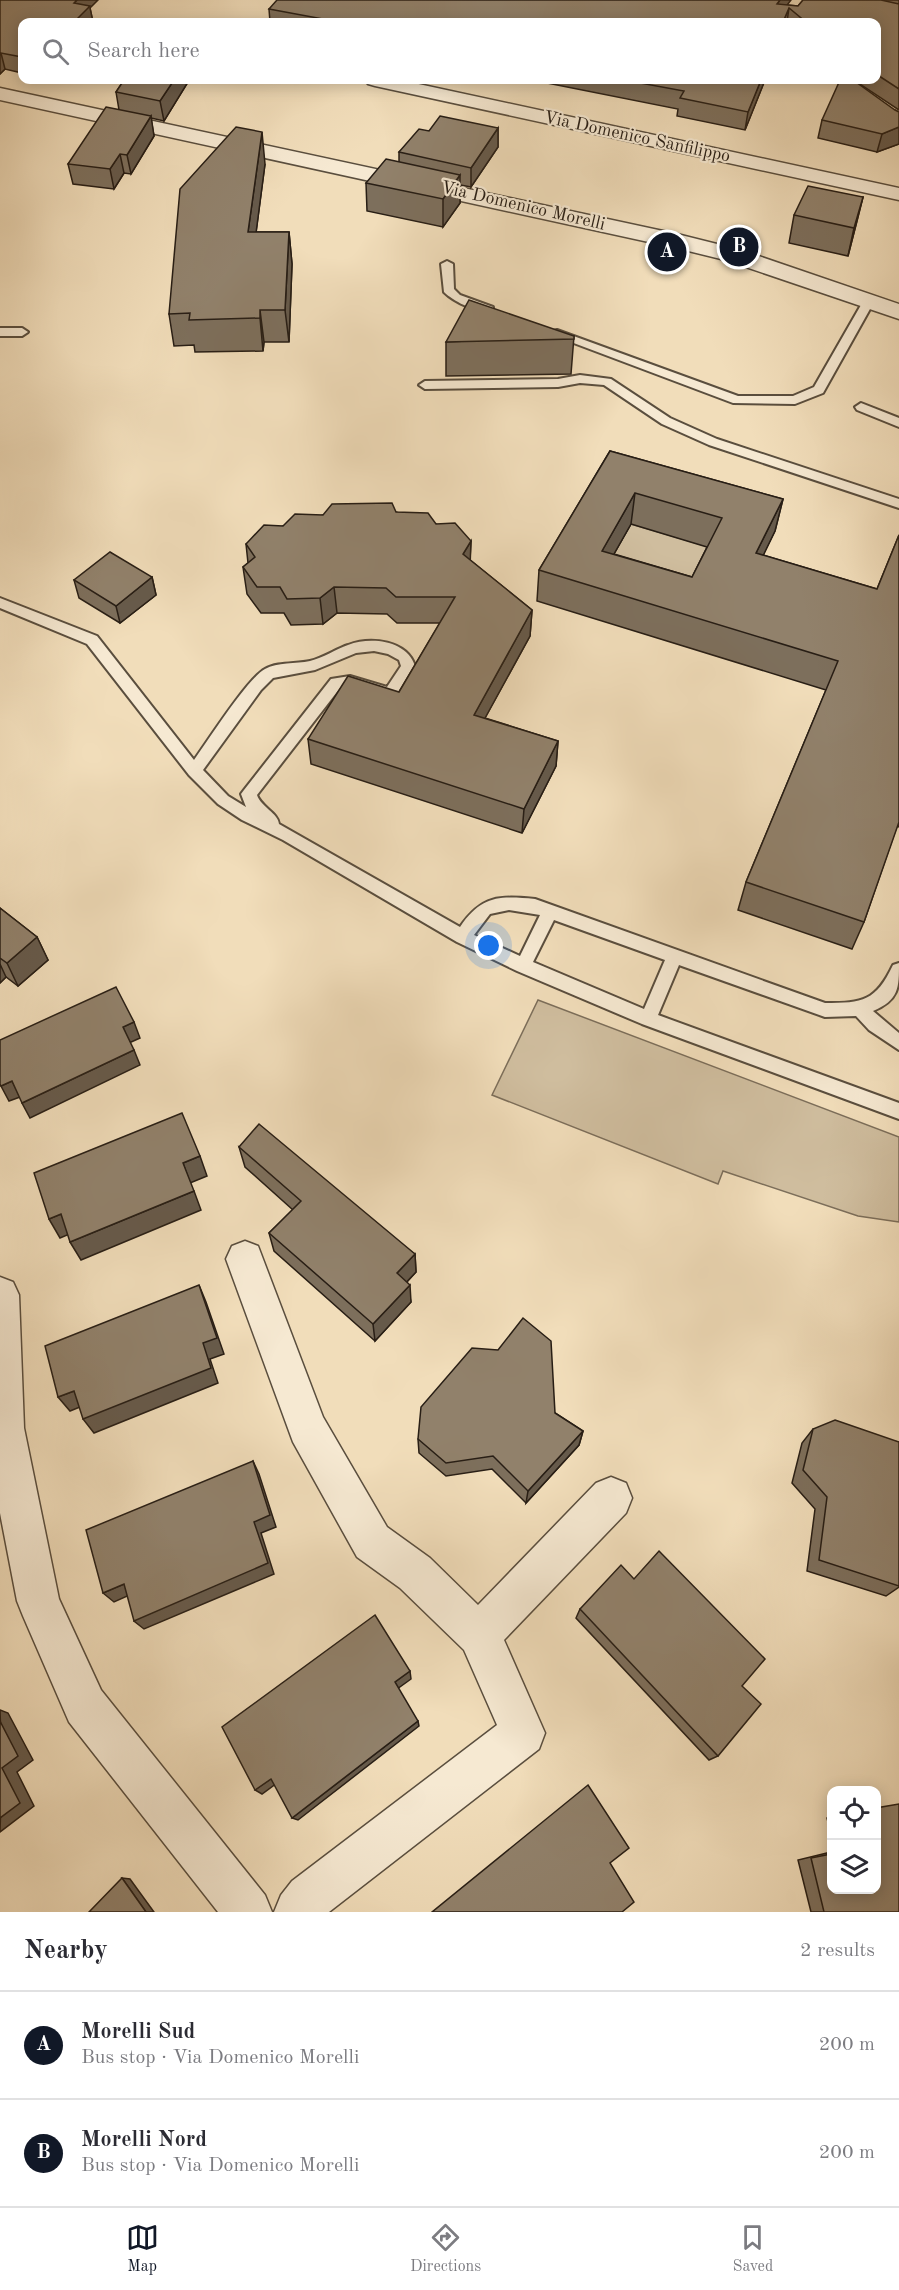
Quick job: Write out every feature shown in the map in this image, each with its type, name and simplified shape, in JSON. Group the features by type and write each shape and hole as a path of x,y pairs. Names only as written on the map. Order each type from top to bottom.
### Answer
{"street":[{"path":"45,84 496,181"},
{"name":"Via Domenico Sanfilippo","path":"393,84 899,194"},
{"name":"Via Domenico Morelli","path":"0,94 677,241 733,255 899,312"},
{"path":"245,1259 307,1428 372,1542 415,1573 479,1635 523,1733 309,1898 298,1912"},
{"path":"0,1295 4,1428 38,1601 85,1706 248,1912"},
{"path":"479,1635 611,1498"}],"lane":[{"path":"447,264 448,290 456,297 501,314"},
{"path":"546,330 737,400 795,400 819,390 869,300"},
{"path":"0,332 22,332"},
{"path":"424,386 558,383 580,379 607,382 666,421 713,442 899,504"},
{"path":"861,407 899,423"},
{"path":"0,603 92,640 194,771 223,800 239,811 288,836 463,937 523,966 648,1019 899,1111"},
{"path":"194,771 256,686 270,674 315,665 354,648 383,648 405,657 408,666 390,694 350,681 336,683 249,794 253,807 288,836"},
{"path":"463,937 480,911 498,902 535,906 825,1010 861,1010 882,999 899,970"},
{"path":"523,966 550,911"},
{"path":"648,1019 675,956"},
{"path":"861,1010 875,1026 899,1043"}],"shaded area":[{"path":"631,524 716,549 686,608 598,582"},
{"path":"538,1000 899,1137 899,1222 858,1216 723,1171 718,1184 492,1095"}],"building":[{"path":"0,0 77,0 74,3 90,6 78,18 18,18 18,56 0,54"},
{"path":"277,0 780,0 777,4 798,6 803,0 881,0 899,4 899,89 881,77 881,18 801,18 789,8 785,18 317,18 269,9"},
{"path":"121,84 171,84 160,101 116,92"},
{"path":"646,84 759,84 748,112 680,98 684,91"},
{"path":"838,84 859,84 899,112 899,127 882,134 822,120"},
{"path":"106,107 151,116 127,155 120,154 110,169 68,164"},
{"path":"440,116 498,128 471,168 399,152 419,129 429,131"},
{"path":"236,127 262,132 248,232 289,232 285,310 260,310 260,318 189,320 190,313 169,314 180,189"},
{"path":"386,159 460,175 443,199 366,183"},
{"path":"808,186 863,197 854,228 794,215"},
{"path":"469,300 574,336 574,339 446,342"},
{"path":"610,451 783,499 756,553 877,589 899,535 899,822 864,922 746,882 838,661 539,570","holes":["635,493 722,518 692,577 602,551"]},
{"path":"392,503 396,512 428,513 436,524 455,523 471,541 463,554 532,610 474,715 558,741 524,809 308,739 348,676 399,692 455,597 396,597 386,588 334,587 320,598 287,599 280,587 257,587 243,567 255,557 246,544 264,525 283,526 295,514 323,515 332,504"},
{"path":"110,552 152,577 116,606 74,580"},
{"path":"0,908 37,937 7,963 0,958"},
{"path":"116,987 134,1022 123,1027 134,1050 22,1103 12,1081 1,1086 0,1040"},
{"path":"182,1113 200,1156 183,1163 194,1191 70,1242 61,1214 49,1219 34,1173"},
{"path":"259,1124 415,1254 397,1273 410,1285 373,1324 269,1233 301,1201 239,1147"},
{"path":"199,1285 217,1338 203,1343 211,1368 83,1419 74,1391 58,1397 45,1346"},
{"path":"523,1318 551,1341 555,1413 583,1431 528,1491 493,1456 446,1463 418,1439 421,1407 472,1348 498,1350"},
{"path":"835,1420 899,1442 899,1586 819,1560 827,1497 803,1470 813,1429"},
{"path":"253,1461 270,1515 254,1522 268,1563 134,1621 124,1584 103,1593 86,1530"},
{"path":"659,1551 765,1659 742,1686 761,1704 718,1756 580,1609 621,1565 634,1579"},
{"path":"375,1615 410,1671 395,1682 418,1721 292,1818 271,1779 255,1790 222,1727"},
{"path":"0,1721 18,1756 2,1768 20,1803 0,1818"},
{"path":"588,1785 629,1848 610,1863 634,1902 622,1912 432,1912"},
{"path":"899,1804 899,1912 824,1912 811,1858 827,1855 827,1894 881,1894 881,1807"},
{"path":"122,1878 146,1912 89,1912"}],"place":[{"name":"Morelli Nord","path":"739,247"},
{"name":"Morelli Sud","path":"667,252"}]}
